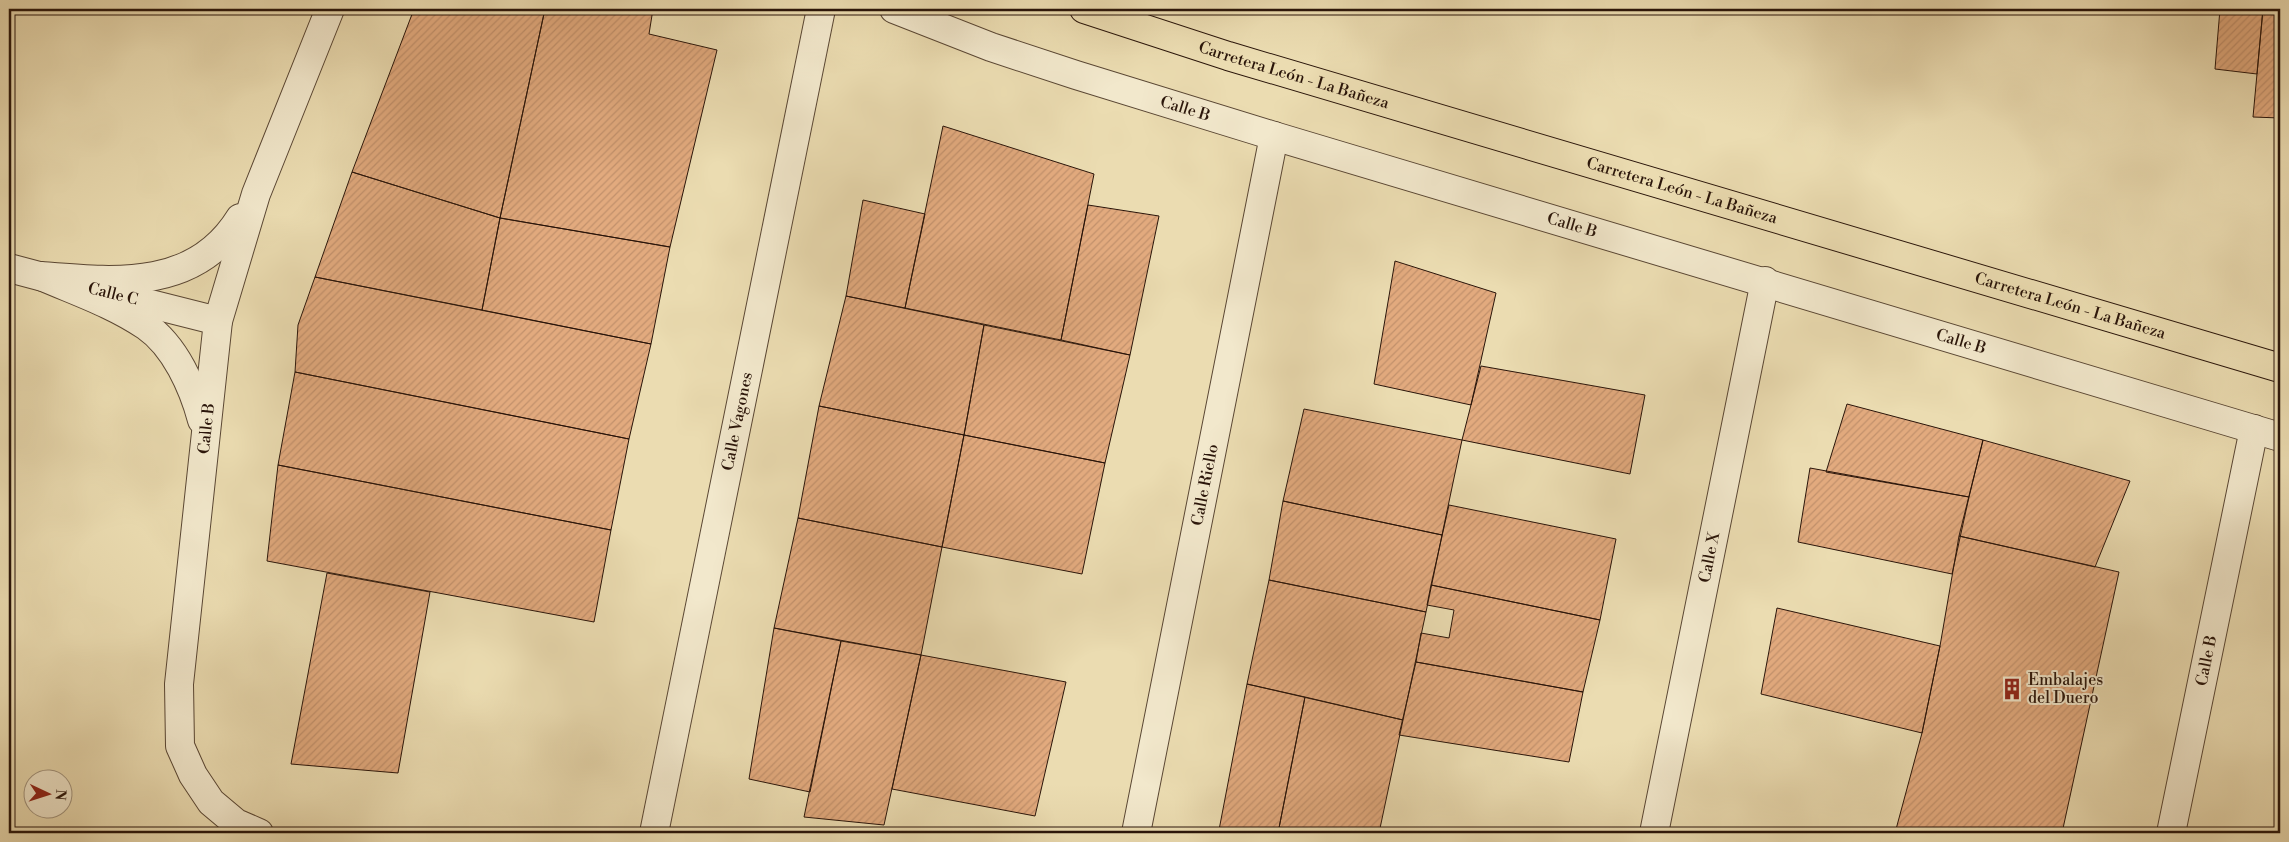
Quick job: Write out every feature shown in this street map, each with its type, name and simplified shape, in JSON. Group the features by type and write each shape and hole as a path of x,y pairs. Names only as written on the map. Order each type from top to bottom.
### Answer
{"main road":[{"name":"Carretera León - La Bañeza","path":"1084,9 1247,61 2280,368"}],"street":[{"name":"Calle B","path":"259,833 236,823 211,802 193,776 180,746 179,684 218,321 256,194 330,9"},
{"name":"Calle Vagones","path":"654,833 820,9"},
{"name":"Calle B","path":"894,9 1038,62 1274,136 1765,281 2280,437"},
{"name":"Calle Riello","path":"1136,833 1274,136"},
{"path":"41,276 100,281 132,279 183,269 217,248 232,232 256,194"},
{"name":"Calle C","path":"9,268 218,321"},
{"path":"41,276 122,312 147,326 164,344 189,381 205,433"},
{"name":"Calle X","path":"1654,833 1765,281"},
{"name":"Calle B","path":"2171,833 2254,429"}],"building":[{"path":"414,9 545,9 500,218 352,172"},
{"path":"545,9 653,9 649,34 717,50 670,247 500,218"},
{"path":"2220,9 2263,9 2257,74 2215,69"},
{"path":"2263,9 2280,9 2280,118 2253,117"},
{"path":"943,126 1094,174 1061,340 905,308"},
{"path":"352,172 500,218 482,310 315,277"},
{"path":"863,200 925,214 905,308 846,296"},
{"path":"1088,205 1159,216 1130,355 1061,340"},
{"path":"500,218 670,247 651,344 482,310"},
{"path":"1395,261 1496,293 1471,405 1374,384"},
{"path":"315,277 651,344 629,439 295,372 298,325"},
{"path":"846,296 984,325 964,435 819,406"},
{"path":"984,325 1130,355 1105,463 964,435"},
{"path":"1481,366 1645,395 1630,474 1462,440"},
{"path":"295,372 629,439 611,530 278,465"},
{"path":"1847,404 1983,440 1969,497 1826,472"},
{"path":"819,406 964,435 942,547 798,518"},
{"path":"1304,409 1462,440 1442,535 1283,501"},
{"path":"964,435 1105,463 1082,574 942,547"},
{"path":"1983,440 2130,481 2095,567 1959,536"},
{"path":"278,465 611,530 594,622 267,561"},
{"path":"1810,468 1969,497 1952,574 1798,542"},
{"path":"1283,501 1442,535 1426,612 1269,580"},
{"path":"1449,505 1616,539 1600,620 1431,585"},
{"path":"798,518 942,547 921,655 774,628"},
{"name":"Embalajes del Duero","path":"1959,536 2119,572 2062,833 1895,833 1922,733 1940,646"},
{"path":"327,573 430,592 398,773 291,764"},
{"path":"1269,580 1426,612 1403,720 1247,684"},
{"path":"1431,585 1600,620 1583,692 1416,662 1421,633 1449,638 1454,610 1427,605"},
{"path":"1777,608 1940,646 1922,733 1761,694"},
{"path":"774,628 841,641 810,792 749,779"},
{"path":"841,641 921,655 884,825 804,817"},
{"path":"921,655 1066,682 1035,816 892,789"},
{"path":"1416,662 1583,692 1569,762 1399,735"},
{"path":"1247,684 1305,697 1278,833 1241,833 1219,830"},
{"path":"1305,697 1403,720 1379,833 1278,833"}],"place":[{"name":"Embalajes del Duero","path":"2012,689"}]}
